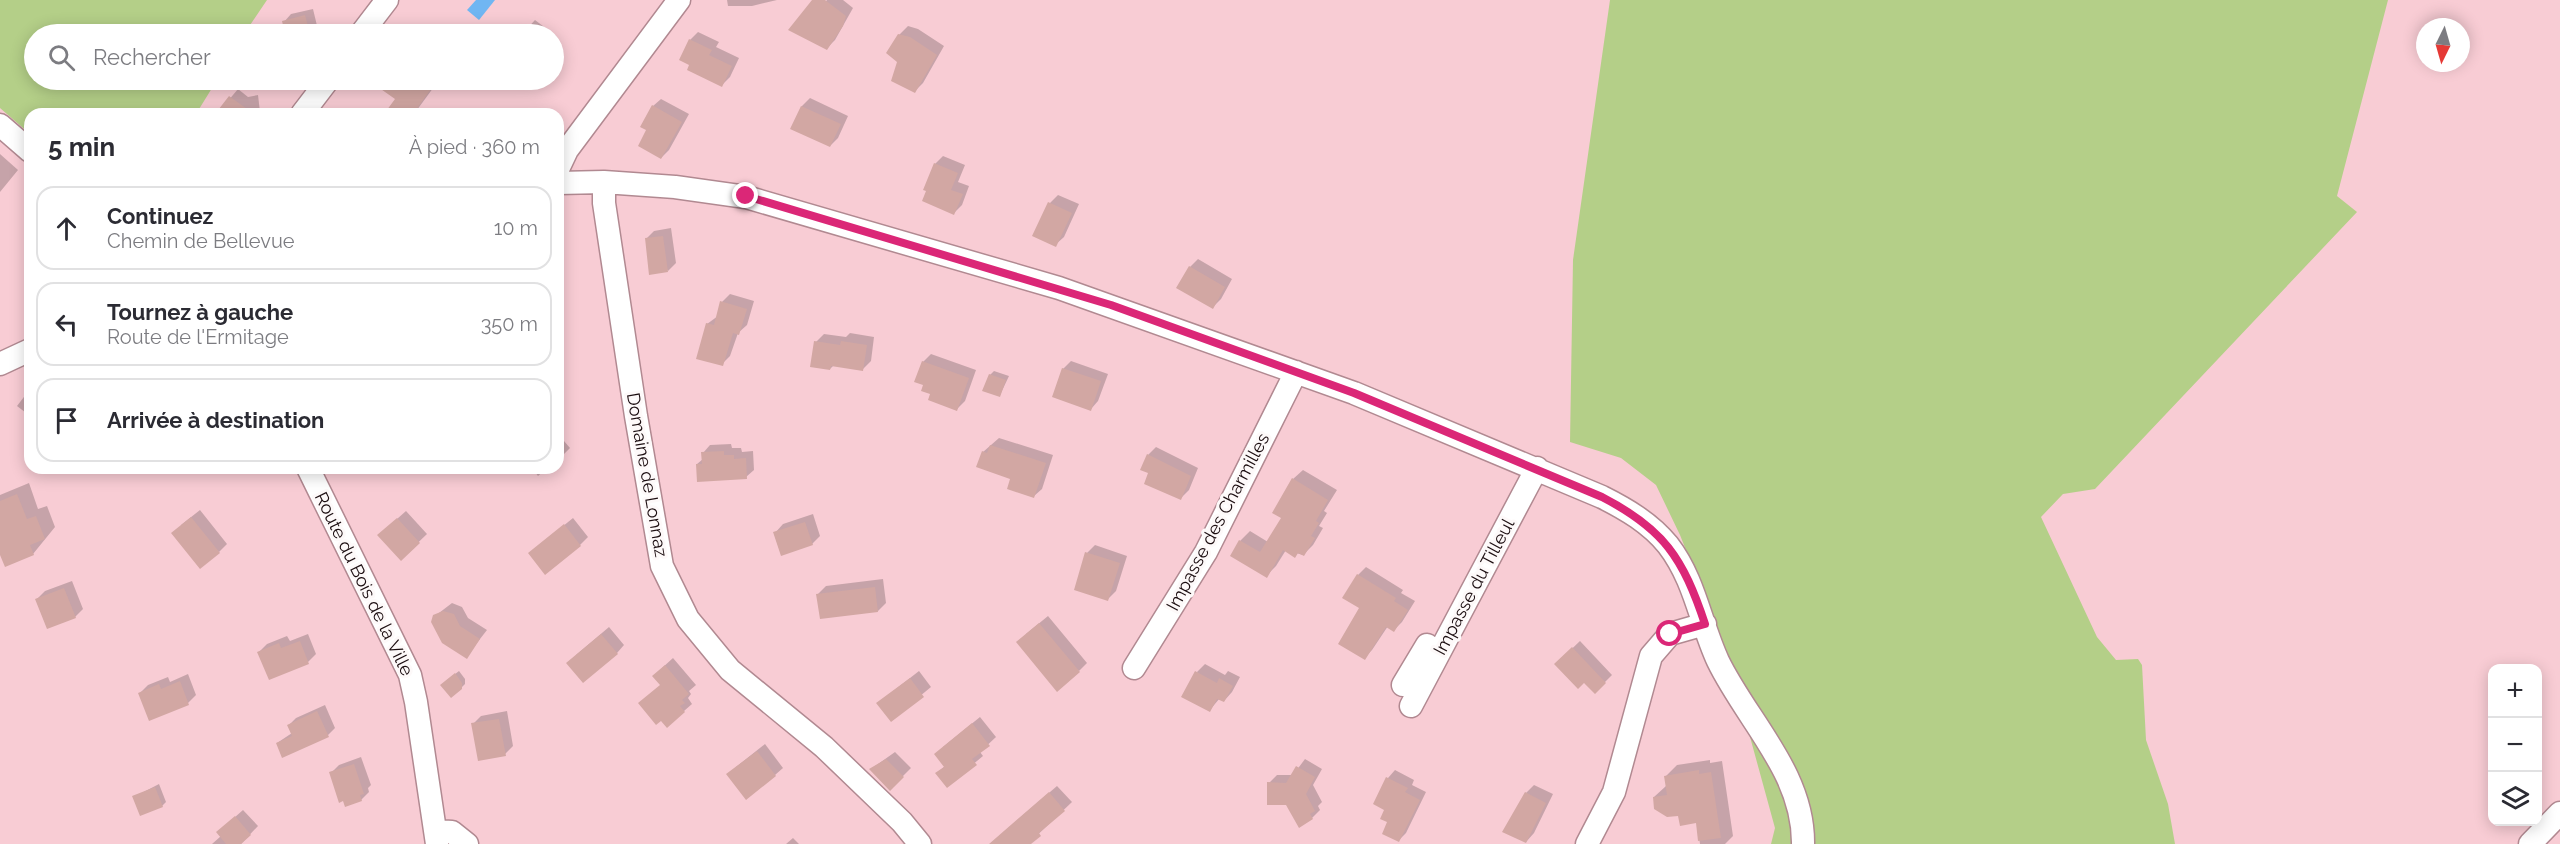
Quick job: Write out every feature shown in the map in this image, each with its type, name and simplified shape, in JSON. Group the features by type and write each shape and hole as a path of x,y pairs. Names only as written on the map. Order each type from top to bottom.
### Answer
{"street":[{"path":"369,24 387,0"},
{"path":"564,156 679,0"},
{"path":"307,108 320,90"},
{"path":"0,125 24,146"},
{"path":"564,183 604,182 700,189 766,202 1059,288 1386,406 1531,466 1620,506 1657,533 1683,568 1725,674 1786,772 1800,814 1803,844"},
{"name":"Domaine de Lonnaz","path":"604,182 604,203 634,404 662,566 688,619 730,670 824,747 902,822 920,844"},
{"path":"0,363 24,353"},
{"name":"Impasse des Charmilles","path":"1134,668 1206,552 1296,372"},
{"path":"1407,695 1531,466"},
{"name":"Route du Bois de la Ville","path":"311,474 410,675 436,837"},
{"path":"1587,844 1614,792 1651,656 1670,634 1705,624"},
{"path":"2530,844 2560,813"},
{"path":"436,837 452,832 467,844"}],"green space":[{"path":"0,0 267,0 251,24 24,24 24,90 211,90 200,108 24,108 24,129 0,108"},
{"path":"1610,0 2388,0 2337,196 2357,212 2095,489 2063,494 2041,517 2097,637 2116,660 2138,659 2142,665 2146,740 2168,804 2175,844 1771,844 1775,828 1727,653 1680,535 1656,485 1621,458 1570,442 1573,260"}],"water":[{"path":"476,0 495,0 479,20 467,10"}],"building":[{"path":"812,0 825,0 846,16 843,26 827,50 788,30"},
{"path":"305,15 307,24 283,24 282,21"},
{"path":"898,34 910,37 937,55 915,93 891,81 897,62 886,53"},
{"path":"689,39 712,50 709,55 732,66 722,87 687,70 689,65 679,60"},
{"path":"382,90 430,90 417,108 388,108 395,99"},
{"path":"229,96 246,108 220,108"},
{"path":"652,105 682,122 661,159 638,146 646,130 640,127"},
{"path":"801,106 841,124 830,147 790,129"},
{"path":"934,163 958,173 951,190 963,194 954,215 922,201 926,191 923,190"},
{"path":"1048,202 1072,213 1056,247 1032,236"},
{"path":"663,236 668,272 649,275 645,238"},
{"path":"1189,266 1225,287 1213,309 1176,288"},
{"path":"720,301 747,309 739,335 733,333 723,366 696,359 706,323 714,325"},
{"path":"814,341 840,345 841,341 867,345 863,371 831,366 830,370 810,367"},
{"path":"922,361 969,378 957,411 928,400 930,394 921,391 923,385 914,382"},
{"path":"1062,368 1101,381 1091,411 1052,397"},
{"path":"989,374 1006,380 1000,397 982,391"},
{"path":"990,445 1046,463 1034,498 1007,489 1010,479 976,467 982,451 987,453"},
{"path":"724,451 724,455 734,455 734,459 746,458 747,479 697,482 696,464 702,464 701,452"},
{"path":"1147,454 1191,476 1181,500 1144,484 1148,473 1140,470"},
{"path":"1292,478 1328,500 1316,521 1319,523 1311,536 1315,538 1304,556 1298,553 1295,558 1283,550 1267,578 1230,556 1239,540 1260,552 1281,518 1272,513"},
{"path":"17,494 27,519 36,516 45,539 30,545 34,555 5,567 0,555 0,501"},
{"path":"191,517 220,553 200,569 171,533"},
{"path":"397,518 420,543 401,561 377,535"},
{"path":"805,522 813,545 781,556 773,532"},
{"path":"564,524 581,546 545,575 528,553"},
{"path":"1085,552 1120,563 1108,601 1074,590"},
{"path":"1357,574 1396,598 1394,601 1408,610 1394,632 1386,627 1365,660 1338,644 1359,608 1342,598"},
{"path":"875,587 878,612 820,619 816,594"},
{"path":"64,588 76,618 47,629 35,599"},
{"path":"443,611 454,614 460,626 480,639 467,659 442,643 431,622 433,615"},
{"path":"1039,623 1080,672 1057,692 1016,642"},
{"path":"601,634 618,654 583,683 566,663"},
{"path":"300,641 309,664 269,680 257,652 279,643 281,648"},
{"path":"1572,647 1606,683 1595,694 1584,683 1578,689 1554,664"},
{"path":"665,665 689,694 682,700 685,703 680,706 685,712 667,728 661,721 656,725 638,703 660,685 652,676"},
{"path":"1195,671 1217,683 1219,678 1233,686 1224,702 1217,699 1210,712 1181,697"},
{"path":"455,673 462,683 462,689 451,698 440,685"},
{"path":"910,678 924,697 891,722 876,703"},
{"path":"180,681 189,705 149,721 138,693 159,684 161,689"},
{"path":"317,711 329,737 282,758 276,743 292,736 287,725"},
{"path":"499,719 506,756 478,761 471,723"},
{"path":"972,723 990,746 972,759 977,765 947,788 935,773 944,767 934,754"},
{"path":"757,751 776,776 746,800 726,774"},
{"path":"886,759 904,777 890,791 869,769"},
{"path":"354,764 364,794 360,795 362,801 345,807 343,801 339,803 329,772"},
{"path":"1296,766 1315,777 1306,794 1315,811 1310,814 1313,819 1299,828 1286,805 1267,805 1267,782 1286,783"},
{"path":"1699,770 1699,774 1711,772 1721,838 1698,841 1696,823 1680,826 1678,816 1667,817 1654,809 1653,797 1667,795 1664,776"},
{"path":"1386,777 1408,788 1405,792 1420,800 1399,842 1382,834 1387,822 1380,819 1384,810 1373,804"},
{"path":"155,787 163,807 140,816 132,796"},
{"path":"1049,792 1065,811 1039,833 1041,836 1031,844 989,844"},
{"path":"1525,792 1546,803 1526,843 1502,832"},
{"path":"235,816 251,835 241,844 226,844 216,832"}],"route":[{"path":"746,196 1111,305 1354,393 1602,497 1634,514 1657,533 1683,568 1705,624 1670,634"}]}
